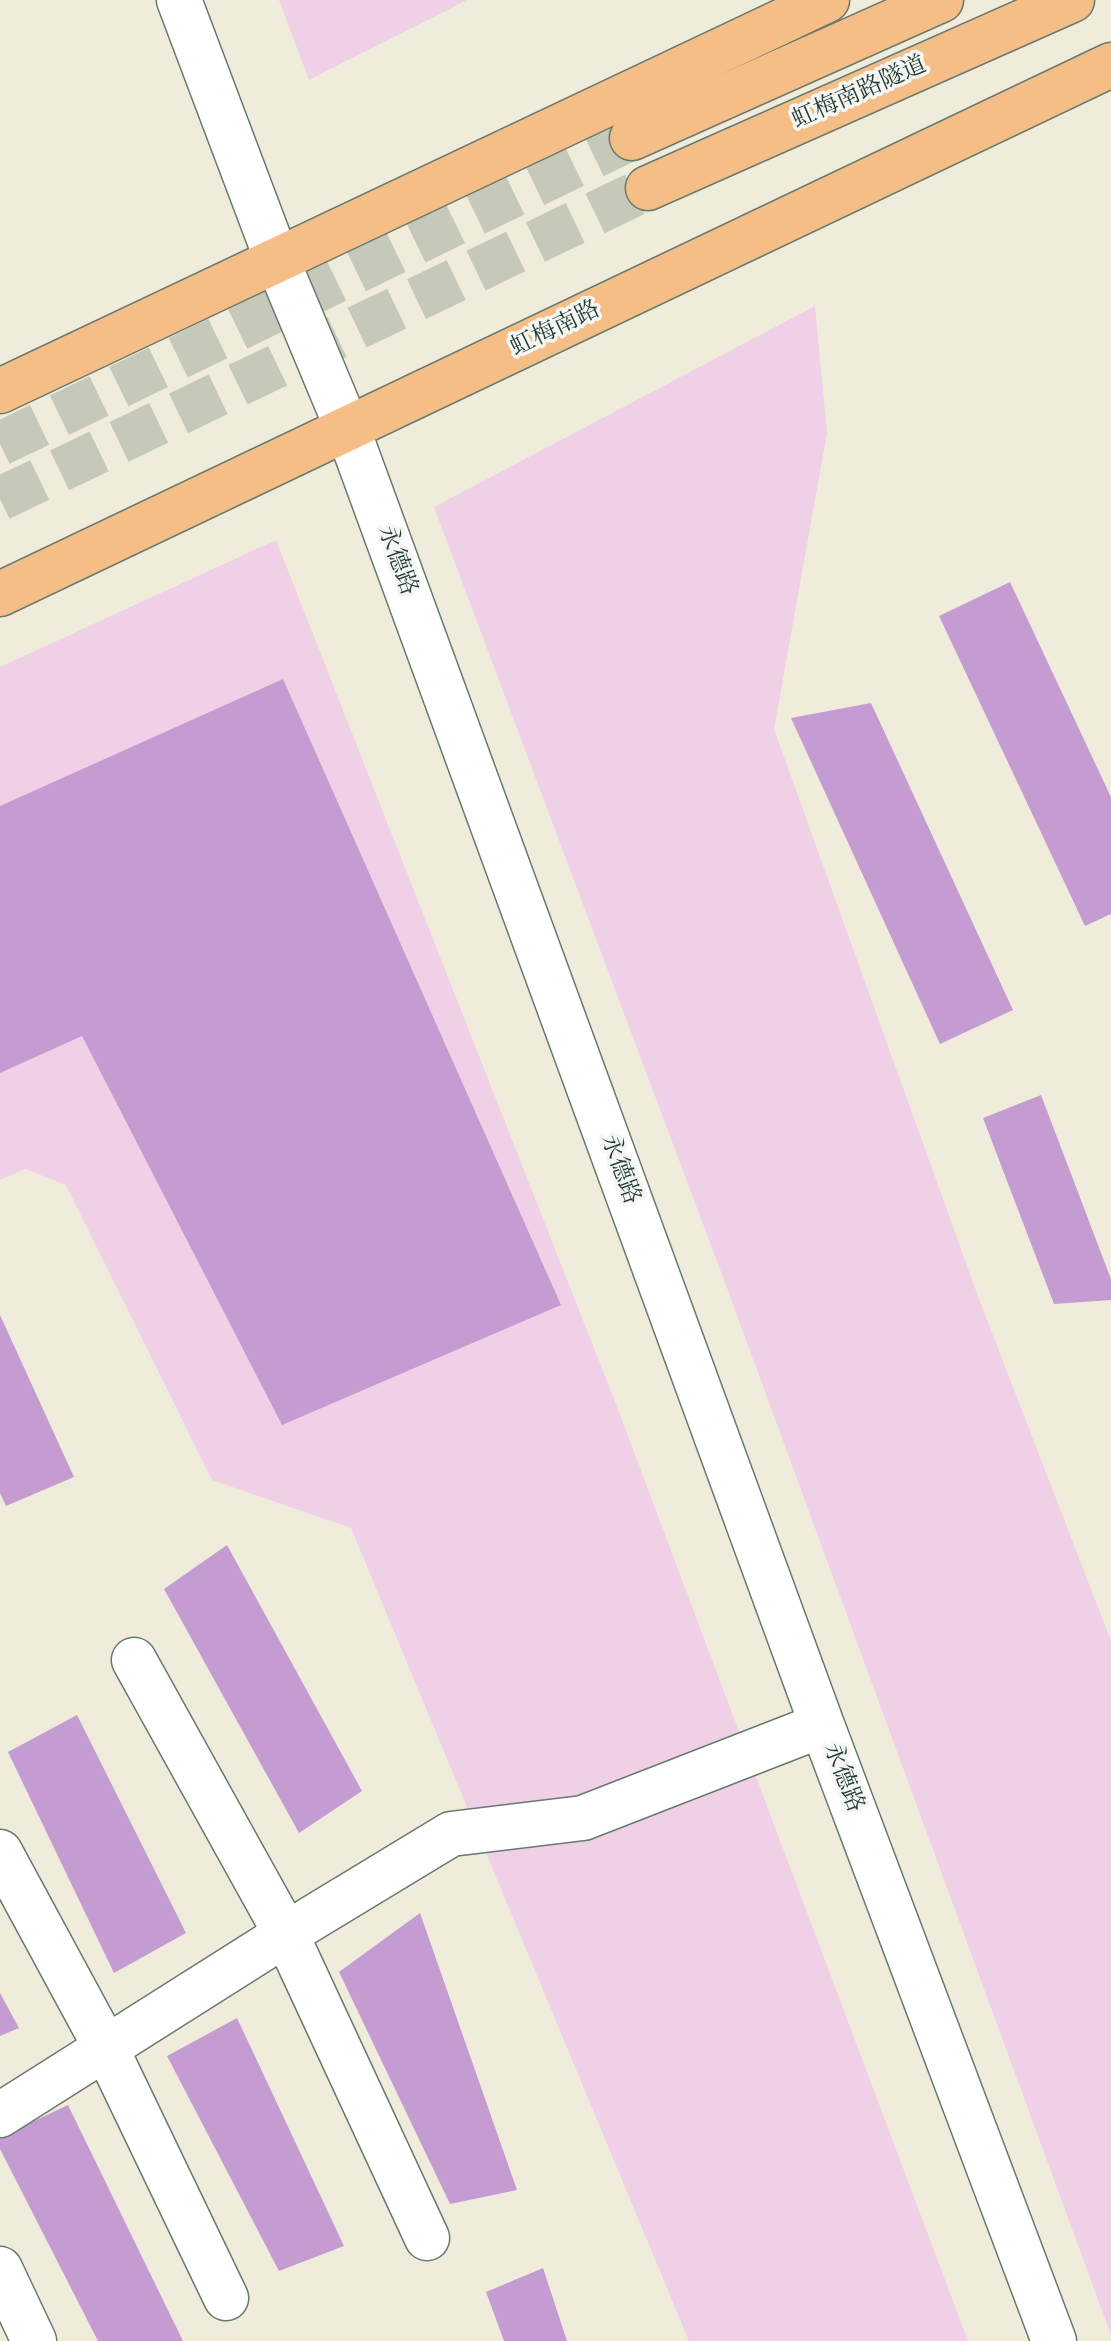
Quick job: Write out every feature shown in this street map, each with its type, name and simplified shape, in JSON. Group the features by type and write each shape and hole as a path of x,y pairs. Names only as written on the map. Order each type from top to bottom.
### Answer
{"main road":[{"path":"0,391 827,0"},
{"path":"632,138 941,0"},
{"name":"虹梅南路隧道","path":"648,188 1072,0"},
{"name":"虹梅南路","path":"0,594 1111,65"}],"street":[{"name":"永德路","path":"179,0 277,260 348,430 822,1725 1054,2341"},
{"path":"134,1660 286,1934 427,2238"},
{"path":"0,2115 451,1834 583,1818 822,1725"},
{"path":"0,1852 106,2048 226,2298"},
{"path":"0,2269 34,2341"}],"shaded area":[{"path":"279,0 467,0 309,80"},
{"path":"815,306 827,433 774,729 979,1299 1111,1641 1111,2335 727,1288 434,507"},
{"path":"276,540 616,1404 968,2341 689,2341 351,1528 212,1480 66,1185 25,1169 0,1180 0,667"}],"building":[{"path":"1010,582 1111,797 1111,914 1085,926 939,616"},
{"path":"283,679 561,1305 282,1425 82,1036 0,1073 0,806"},
{"path":"871,703 1013,1010 940,1044 791,718"},
{"path":"1041,1095 1111,1279 1111,1300 1054,1304 983,1118"},
{"path":"0,1315 74,1477 6,1506 0,1493"},
{"path":"227,1545 362,1791 299,1833 164,1589"},
{"path":"77,1715 186,1933 114,1973 8,1752"},
{"path":"420,1913 517,2190 450,2204 339,1972"},
{"path":"0,1993 19,2028 0,2036"},
{"path":"237,2018 344,2246 279,2271 167,2056"},
{"path":"68,2105 183,2341 98,2341 0,2149 0,2137"},
{"path":"543,2268 567,2341 504,2341 486,2292"}],"tunnel":[{"path":"0,444 632,138"},
{"path":"0,499 648,188"}]}
